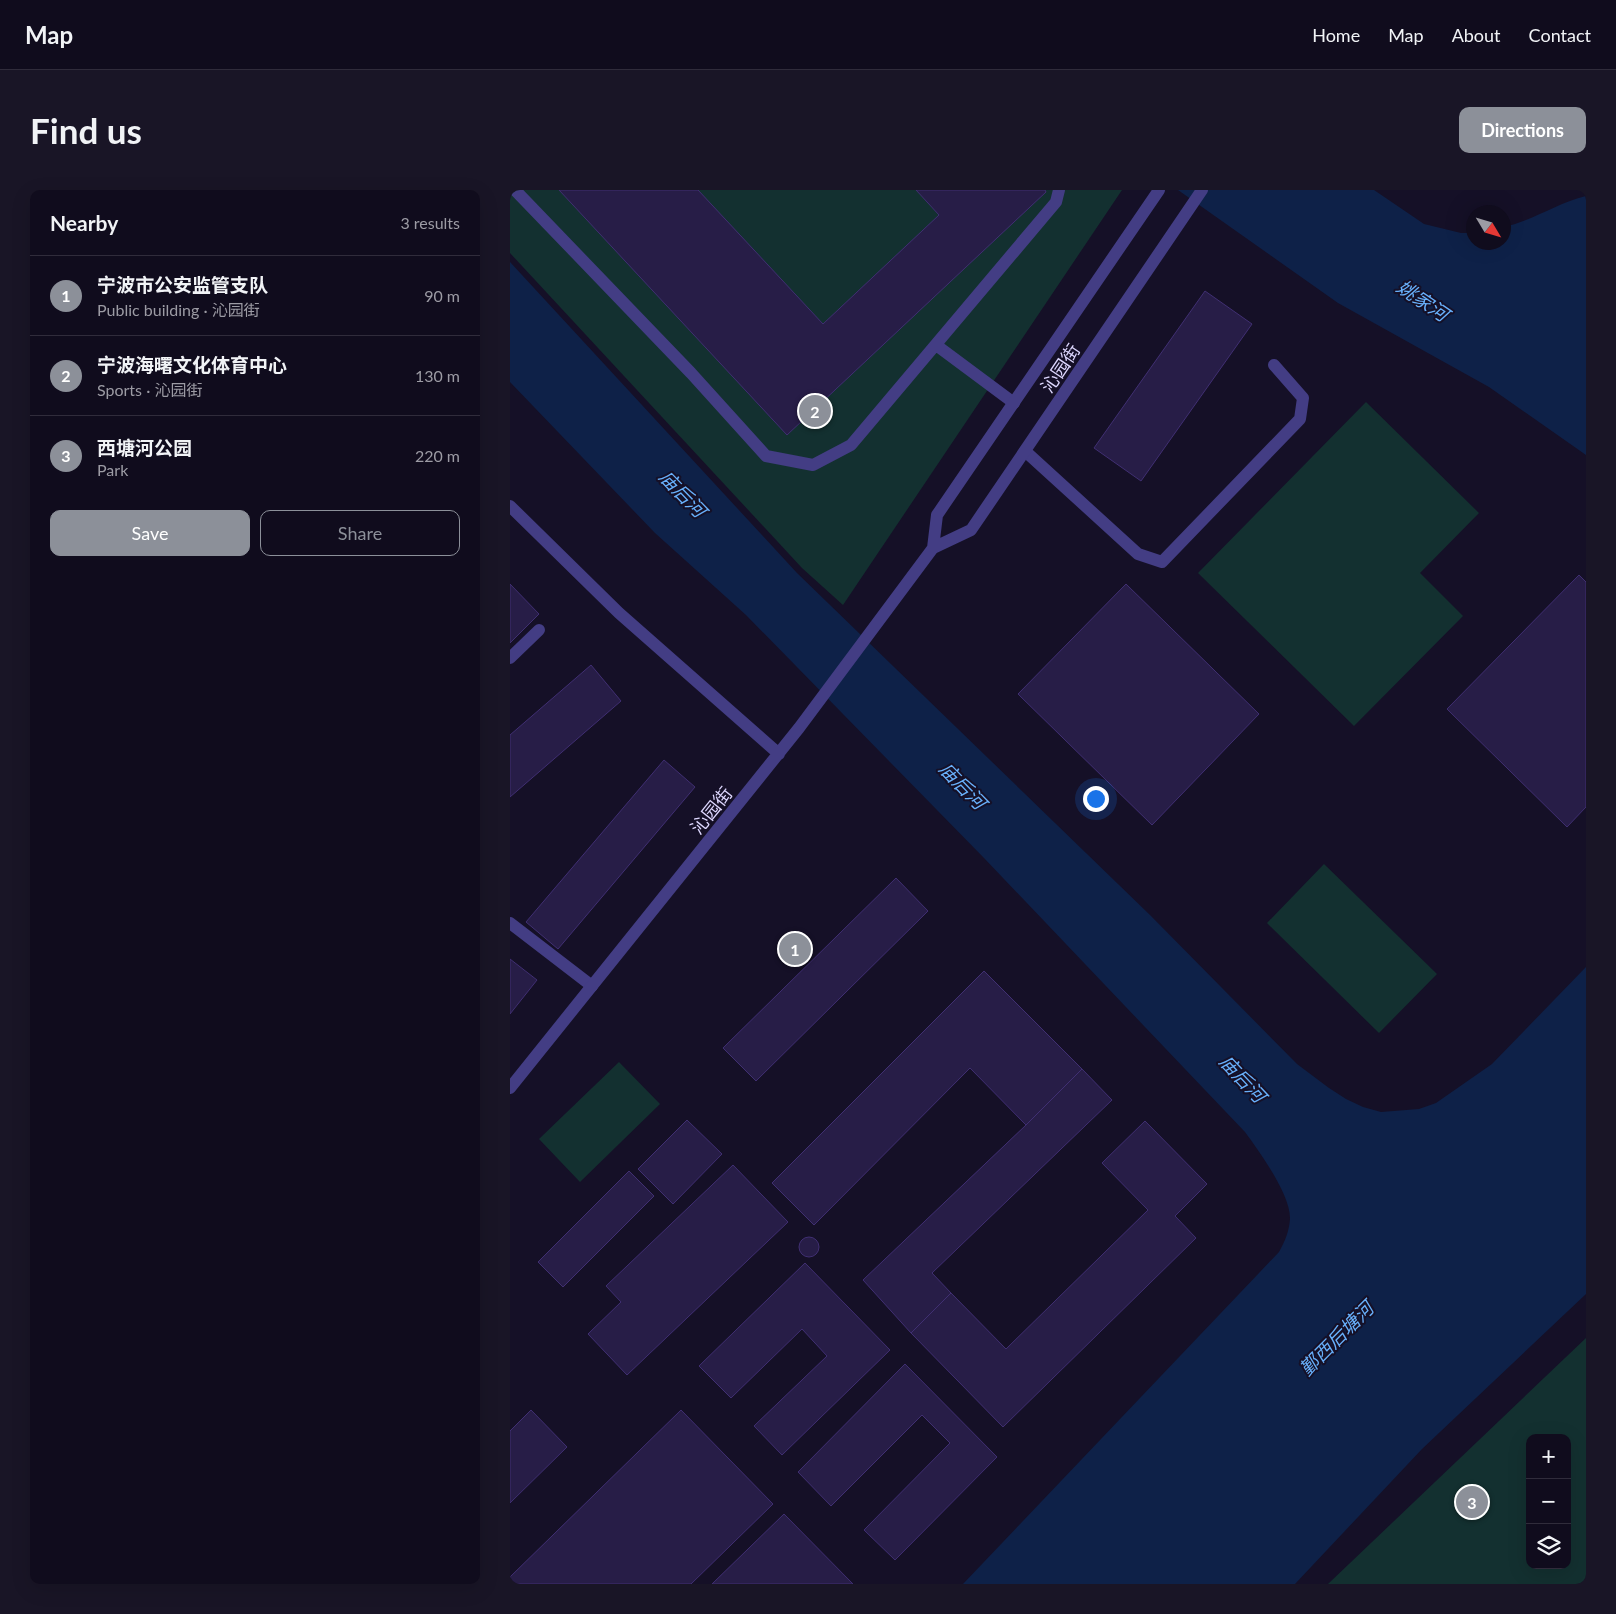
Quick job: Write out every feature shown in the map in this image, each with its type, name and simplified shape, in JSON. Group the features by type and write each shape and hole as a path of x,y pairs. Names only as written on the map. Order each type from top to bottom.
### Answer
{"street":[{"path":"515,190 691,373 766,456 813,465 852,445 1056,202 1059,190"},
{"name":"沁园街","path":"510,1088 779,754 933,548 971,530 1202,190"},
{"name":"沁园街","path":"933,548 937,515 1159,191"},
{"path":"936,345 1014,403"},
{"path":"1025,451 1138,554 1162,562 1300,419 1303,398 1274,365"},
{"path":"510,506 619,613 779,754"},
{"path":"510,658 540,630"},
{"path":"510,923 592,986"}],"green space":[{"path":"510,190 1122,190 843,605 802,568 510,253"},
{"path":"1366,402 1479,513 1420,573 1463,616 1354,726 1198,573"},
{"path":"1324,864 1437,974 1379,1033 1267,923"},
{"path":"619,1062 660,1104 580,1182 539,1139"},
{"path":"1586,1338 1586,1584 1328,1584"}],"water":[{"name":"姚家河","path":"1178,190 1374,190 1424,224 1466,233 1466,250 1511,250 1511,225 1586,196 1586,455 1489,387 1338,303"},
{"path":"510,262 797,573 1150,915 1297,1064 1329,1088 1363,1107 1381,1112 1419,1109 1436,1103 1492,1064 1586,967 1586,1294 1422,1449 1295,1584 963,1584 1279,1252 1289,1224 1289,1209 1280,1186 1245,1132 984,858 746,615 655,533 510,382"}],"building":[{"path":"559,190 698,190 823,324 939,215 916,190 1045,190 1046,192 787,435"},
{"path":"1205,291 1252,324 1141,481 1094,448"},
{"path":"1579,575 1586,582 1586,807 1567,827 1447,709"},
{"path":"510,584 539,614 510,643"},
{"path":"1126,584 1259,714 1152,825 1018,694"},
{"path":"591,665 621,701 510,797 510,735"},
{"path":"664,760 695,787 558,949 526,922"},
{"path":"896,878 928,911 756,1081 723,1048"},
{"path":"510,959 537,980 510,1014"},
{"path":"984,971 1082,1069 1026,1125 970,1068 814,1225 772,1183"},
{"path":"1082,1069 1112,1100 932,1273 951,1293 911,1333 863,1280"},
{"path":"687,1120 722,1154 673,1204 638,1169"},
{"path":"1145,1121 1207,1184 1175,1216 1196,1238 1003,1427 911,1333 951,1293 1006,1349 1148,1210 1102,1163"},
{"path":"733,1165 788,1222 627,1375 588,1334 621,1302 606,1286"},
{"path":"629,1171 654,1196 563,1287 538,1262"},
{"path":"809,1237 816,1240 819,1247 816,1254 809,1257 802,1254 799,1247 802,1240"},
{"path":"805,1263 890,1350 782,1455 754,1426 827,1356 802,1329 731,1398 699,1366"},
{"path":"905,1364 997,1457 895,1560 864,1530 950,1443 922,1415 831,1506 798,1472"},
{"path":"531,1410 567,1447 510,1503 510,1431"},
{"path":"681,1410 773,1504 691,1584 510,1584 510,1577"},
{"path":"784,1514 853,1584 712,1584"}],"place":[{"name":"宁波海曙文化体育中心","path":"815,411"},
{"name":"宁波市公安监管支队","path":"795,949"},
{"name":"西塘河公园","path":"1472,1502"}],"water label":[{"name":"庙后河","path":"683,493"},
{"name":"庙后河","path":"963,785"},
{"name":"庙后河","path":"1243,1078"},
{"name":"鄞西后塘河","path":"1336,1338"}]}
